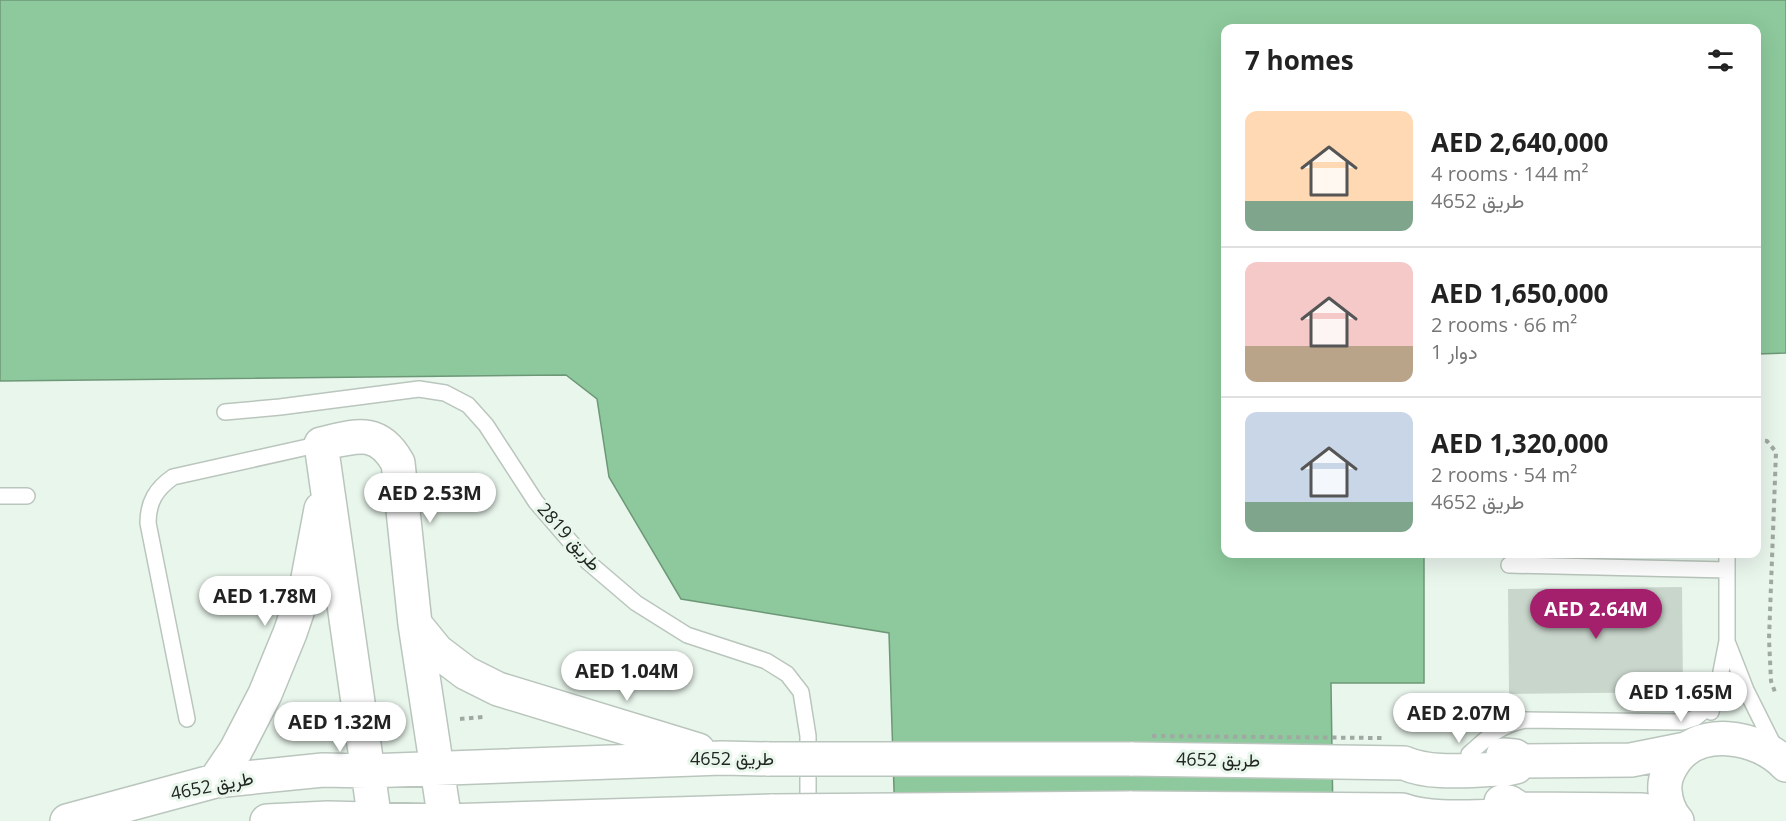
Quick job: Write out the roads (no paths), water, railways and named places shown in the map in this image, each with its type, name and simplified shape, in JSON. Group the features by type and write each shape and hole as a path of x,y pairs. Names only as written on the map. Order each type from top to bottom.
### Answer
{"street":[{"path":"375,820 321,444 362,436 377,440 390,449 398,463 415,624 445,821"},
{"path":"215,781 236,750 266,694 290,633 307,583 326,478"},
{"path":"415,624 438,651 466,673 498,689 722,758"},
{"name":"طريق 4652","path":"67,821 215,781 323,770 437,769 722,758 1130,759 1404,763 1422,756 1469,754 1511,755 1522,761 1631,760 1713,739 1731,739 1749,743 1784,762"},
{"path":"1674,818 1666,802 1665,787 1668,772 1675,760 1692,746"},
{"name":"طريق 4652","path":"1404,763 1412,767 1431,770 1507,769 1516,767 1522,761"},
{"path":"267,821 328,818 445,821 633,818 774,811 1117,808 1402,810 1429,818 1509,816 1520,809 1642,810 1674,818"}],"lane":[{"name":"طريق 2819","path":"225,412 419,389 445,393 468,405 486,425 536,502 588,562 636,603 687,635 766,661 787,674 801,692 808,736 808,821"},
{"path":"187,719 148,523 151,501 173,477 321,444"},
{"path":"0,496 27,496"},
{"path":"1692,746 1714,703 1727,641 1727,558"},
{"path":"1509,566 1727,570"},
{"path":"1727,641 1749,698 1784,762"},
{"path":"1469,754 1492,733 1508,724 1525,720 1683,722 1695,718 1714,703"}]}
